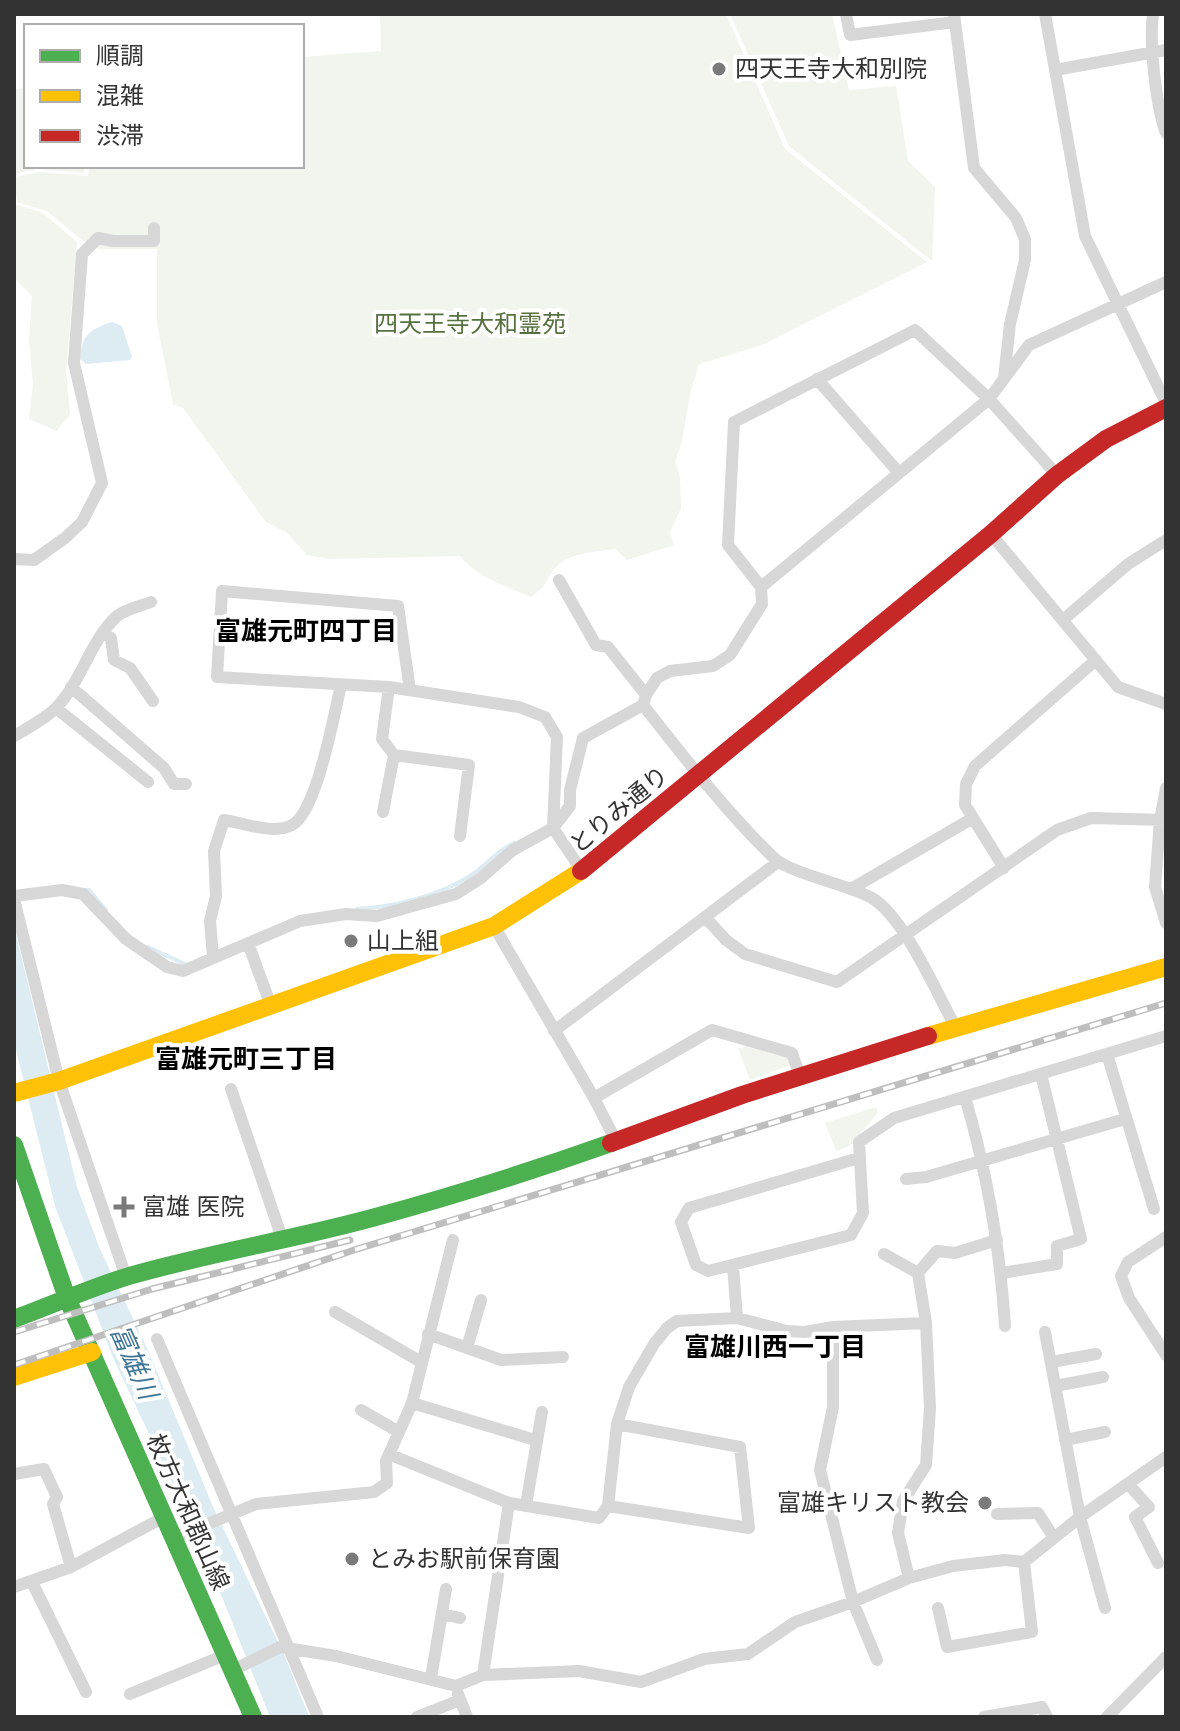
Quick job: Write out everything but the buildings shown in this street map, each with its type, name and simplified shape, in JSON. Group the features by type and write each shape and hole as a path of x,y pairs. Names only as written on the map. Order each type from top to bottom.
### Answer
{"street":[{"path":"846,14 850,35 955,18 974,168 1016,218 1025,239 1025,260 1010,324 1004,378"},
{"path":"1045,14 1085,236 1166,405"},
{"path":"1153,14 1160,51 1161,121 1166,133"},
{"path":"1055,70 1160,51"},
{"path":"14,559 34,560 65,538 82,522 102,483 74,363 82,254 98,238 154,241 154,228"},
{"path":"761,587 989,399 1029,345 1166,282"},
{"path":"124,1278 59,1081 14,898 62,890 83,894 126,939 167,967 183,971 213,954 300,921 346,914 377,916 456,894 481,878 513,850 553,828 570,806 570,790 583,738 644,700 657,678 670,671 713,666 730,655 762,604 761,587 728,545 734,422 915,330 989,399 1057,475"},
{"path":"817,379 899,473"},
{"name":"とりみ通り","path":"14,1093 59,1081 494,926 582,871 991,534 1057,475 1106,439 1166,405"},
{"path":"991,534 1118,687 1166,704"},
{"path":"1064,619 1128,564 1166,540"},
{"path":"559,580 596,645 608,647 699,775 778,862 874,899 890,914 955,1026"},
{"path":"410,690 398,606 222,591 217,677 389,687 519,707 545,717 557,737 553,828 582,871"},
{"path":"14,736 35,725 56,708 103,633 119,615 151,602"},
{"path":"103,633 111,638 114,660 130,668 153,701"},
{"path":"1004,868 965,805 966,784 975,766 1096,660"},
{"path":"213,954 210,921 216,896 214,851 224,820 274,829 293,824 308,807 341,685"},
{"path":"71,687 164,768 174,784 186,784"},
{"path":"389,687 382,739 394,755 469,765 460,836"},
{"path":"56,708 148,782"},
{"path":"383,812 394,755"},
{"path":"1166,788 1155,887 1166,923"},
{"path":"851,889 973,818"},
{"path":"705,917 726,940 745,954 837,982 1057,830 1091,818 1163,820"},
{"path":"554,1031 778,862"},
{"path":"494,926 616,1141"},
{"path":"248,943 271,1006"},
{"path":"14,1319 124,1278 212,1254 319,1234 510,1176 955,1026 1166,967"},
{"path":"594,1098 712,1030 792,1053 800,1076"},
{"path":"859,1158 689,1208 681,1222 696,1265 708,1271 851,1235 863,1213 859,1142 894,1118 1166,1036"},
{"path":"1107,1054 1154,1209"},
{"path":"1002,1273 1057,1264 1057,1246 1081,1239 1041,1074"},
{"path":"231,1089 283,1241"},
{"path":"965,1097 983,1160 997,1240 1005,1326"},
{"path":"906,1179 926,1177 1125,1119"},
{"name":"枚方大和郡山線","path":"14,1145 67,1298 164,1517 235,1662 253,1717"},
{"path":"1166,1237 1128,1262 1121,1276 1129,1298 1166,1355"},
{"path":"174,1538 256,1504 374,1492 387,1483 386,1461 412,1403 453,1240"},
{"path":"909,1578 898,1533 903,1501 926,1465 930,1408 926,1323 918,1273 937,1251 955,1253 997,1240"},
{"path":"884,1254 918,1273"},
{"path":"733,1266 737,1318"},
{"path":"467,1348 481,1300"},
{"path":"335,1312 421,1362"},
{"path":"391,1455 509,1503 599,1518 608,1506 617,1424 629,1387 654,1344 677,1321 737,1318 787,1331 805,1332 833,1327 926,1323"},
{"path":"833,1327 833,1407 820,1470 853,1602 877,1660"},
{"path":"1045,1332 1080,1517 1105,1608"},
{"path":"428,1334 501,1360 563,1357"},
{"path":"157,1339 227,1515 318,1717"},
{"path":"14,1377 92,1352"},
{"path":"1051,1362 1096,1354"},
{"path":"1055,1386 1103,1377"},
{"path":"412,1403 535,1440"},
{"path":"361,1410 399,1432"},
{"path":"526,1505 542,1412"},
{"path":"608,1506 749,1528 740,1447 617,1424"},
{"path":"1065,1440 1105,1432"},
{"path":"130,1694 285,1648 336,1656 456,1686 483,1675 579,1671 641,1682 704,1659 748,1654 795,1622 909,1578 953,1566 1005,1560 1024,1562 1080,1517 1166,1457"},
{"path":"14,1474 44,1469 57,1497 53,1504 71,1567"},
{"path":"1128,1484 1149,1507 1135,1517 1158,1563"},
{"path":"483,1675 509,1503"},
{"path":"997,1514 1038,1513 1054,1538"},
{"path":"14,1587 71,1567 164,1517"},
{"path":"938,1608 947,1647 1032,1632 1024,1562"},
{"path":"32,1582 86,1692"},
{"path":"431,1678 446,1589"},
{"path":"442,1614 460,1618"},
{"path":"1107,1717 1166,1657"},
{"path":"456,1686 467,1717"},
{"path":"417,1717 460,1700"},
{"path":"984,1717 1042,1707 1047,1717"}],"green space":[{"name":"四天王寺大和霊苑","path":"380,14 726,14 785,149 927,262 762,345 699,364 675,462 680,477 681,508 670,532 674,545 627,560 615,549 575,556 555,568 544,586 531,597 484,576 460,556 329,559 307,555 287,533 266,522 183,408 173,404 157,324 157,249 99,249 79,238 47,211 17,202 14,177 40,172 88,176 89,168 304,168 304,57 381,51"},
{"path":"730,14 832,14 849,90 896,86 908,161 935,187 932,261 789,146"},
{"path":"24,88 24,168 84,168 84,173 37,169 14,174 14,89"},
{"path":"14,204 43,213 77,242 66,371 70,414 57,431 29,419 33,384 29,341 32,296 14,278"},
{"path":"748,1047 788,1058 790,1065 750,1080 738,1048"},
{"path":"876,1107 878,1113 848,1147 836,1151 825,1123"}],"water":[{"path":"112,322 122,326 132,357 130,360 86,364 80,359 85,338 97,328"},
{"name":"富雄川","path":"14,926 77,1187 99,1247 147,1348 214,1509 286,1659 309,1717 270,1717 198,1537 114,1360 56,1209 14,1042"}],"waterway":[{"path":"357,909 386,906 430,895 470,876 514,843"},
{"path":"84,890 89,890 106,910"},
{"path":"148,947 187,965"}],"railway":[{"path":"14,1365 354,1250 1166,1003"},
{"path":"14,1332 152,1289 350,1240"}],"traffic: fast":[{"path":"14,1319 129,1276 372,1218 492,1183 611,1143"},
{"path":"14,1145 67,1298 253,1717"}],"traffic: slow":[{"path":"14,1093 59,1081 494,926 581,871"},
{"path":"928,1036 1166,967"},
{"path":"14,1377 92,1352"}],"traffic: jam":[{"path":"581,871 991,534 1057,475 1106,439 1166,408"},
{"path":"611,1143 742,1095 928,1036"}],"place":[{"name":"四天王寺大和別院","path":"719,69"},
{"name":"山上組","path":"351,941"},
{"name":"富雄 医院","path":"124,1207"},
{"name":"富雄キリスト教会","path":"985,1503"},
{"name":"とみお駅前保育園","path":"352,1559"}],"district":[{"name":"富雄元町四丁目","path":"306,631"},
{"name":"富雄元町三丁目","path":"246,1059"},
{"name":"富雄川西一丁目","path":"775,1347"}]}
